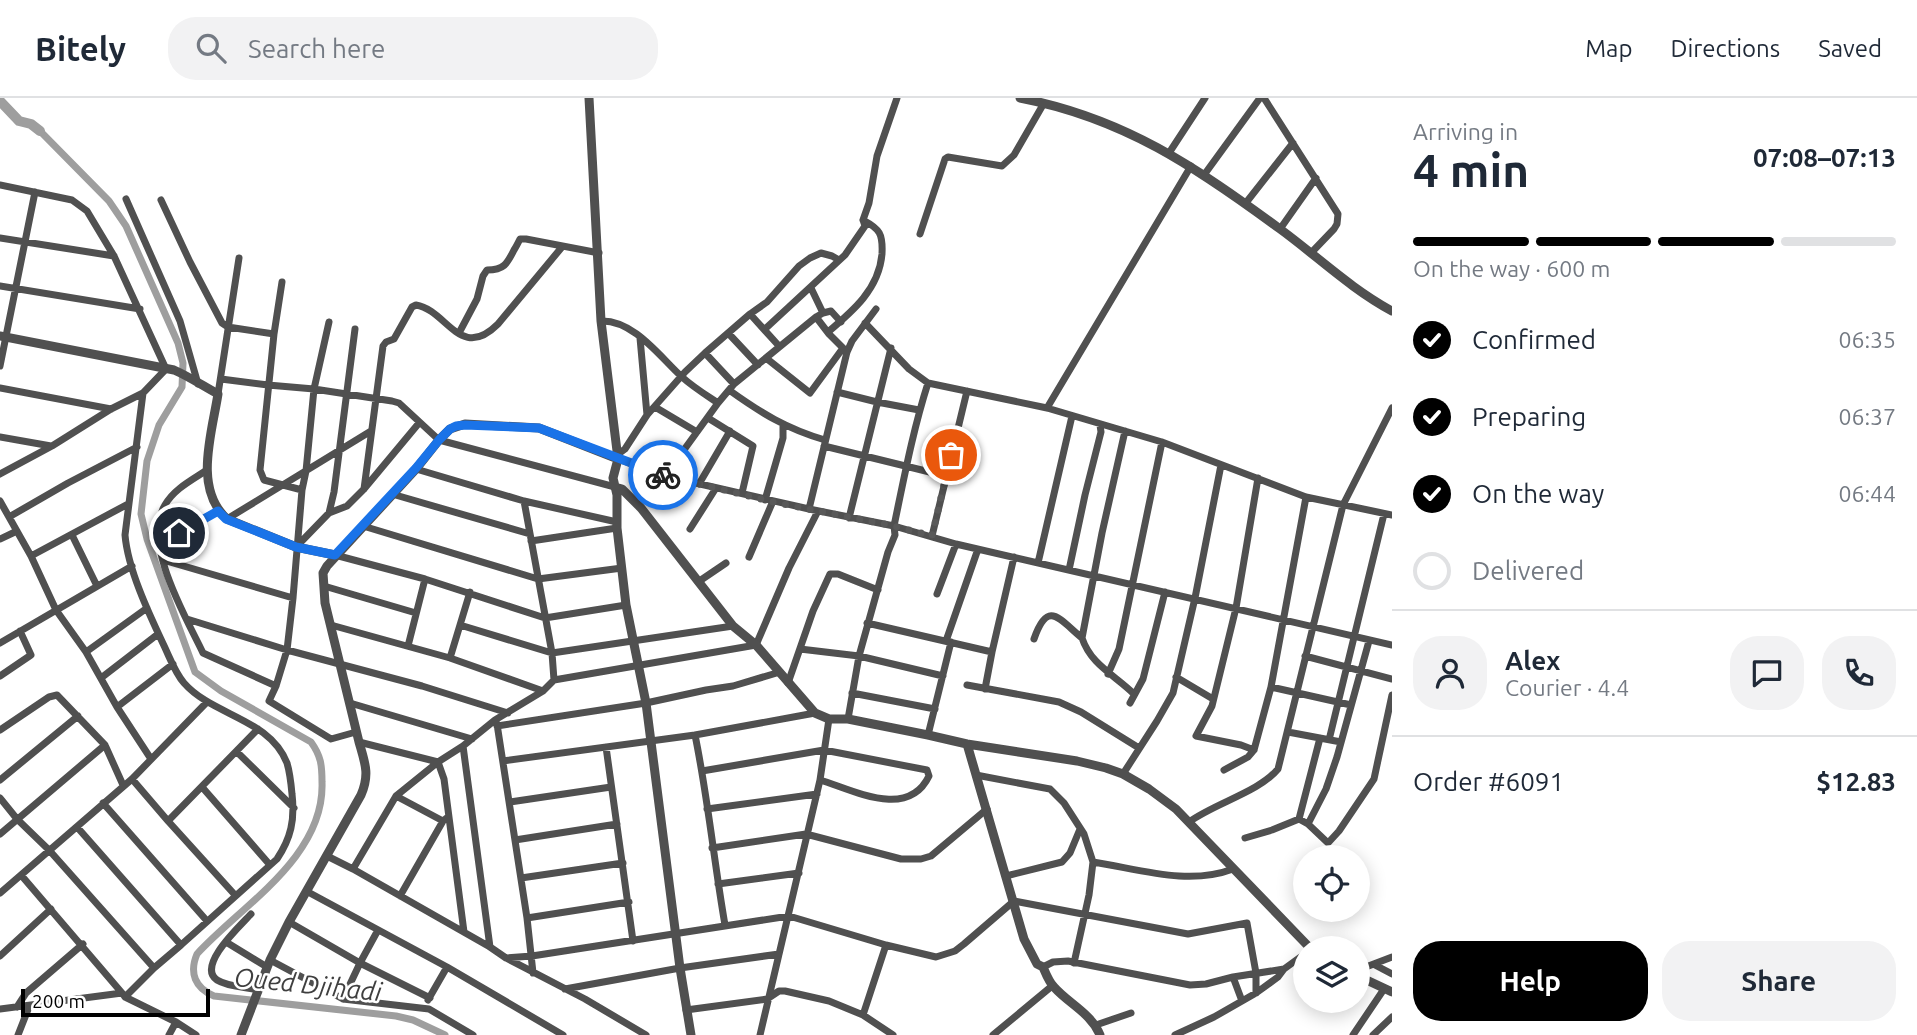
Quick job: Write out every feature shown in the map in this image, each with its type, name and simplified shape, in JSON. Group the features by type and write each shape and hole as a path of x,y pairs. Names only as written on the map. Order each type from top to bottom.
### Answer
{"street":[{"path":"590,98 601,321 618,457 613,478 617,525 626,605 652,741 691,1035"},
{"path":"765,330 849,250 865,226 863,220 869,203 877,156 897,98"},
{"path":"1020,98 1044,103 1122,129 1169,153 1280,229 1356,288 1392,310"},
{"path":"1169,153 1205,98"},
{"path":"1204,175 1252,107 1262,98 1335,208 1338,219 1334,229 1311,253"},
{"path":"920,234 945,159 948,157 1002,166 1014,155 1044,103"},
{"path":"1245,204 1293,143"},
{"path":"1047,408 1191,166"},
{"path":"1280,229 1316,178"},
{"path":"0,186 72,200 82,206 93,218 114,256 170,370"},
{"path":"0,366 3,337 35,192"},
{"path":"126,199 175,308 198,384"},
{"path":"161,200 222,323 228,327 274,334"},
{"path":"828,332 841,322 870,290 881,267 882,238 878,230 863,220"},
{"path":"0,238 114,256"},
{"path":"459,333 477,299 483,276 487,270 504,267 520,239 599,253"},
{"path":"364,489 383,346 394,339 412,307 424,307 459,333 473,338 481,337 489,332 562,247"},
{"path":"618,457 647,415 681,377 705,353 767,302 799,266 821,253 839,260"},
{"path":"239,258 207,470 211,495 218,511 226,519 296,547 425,579 545,618 626,605"},
{"path":"282,282 260,470 264,480 302,489"},
{"path":"0,286 140,309"},
{"path":"811,288 819,315 828,332 846,350"},
{"path":"766,358 810,393 877,309"},
{"path":"665,476 731,387 819,315 831,311 841,322"},
{"path":"750,314 779,346"},
{"path":"601,321 625,327 656,350 681,377 718,403"},
{"path":"329,322 314,389 286,650 269,701 331,739 358,737 438,762"},
{"path":"865,323 909,369 928,383 1047,408 1162,442 1306,497 1388,515 1337,702 1299,820"},
{"path":"329,513 355,329"},
{"path":"729,334 758,365"},
{"path":"3,337 170,370 190,377 218,394"},
{"path":"640,338 647,415"},
{"path":"849,517 891,348"},
{"path":"756,645 814,510 825,443 846,350"},
{"path":"705,353 731,387 764,415 783,425 864,456 946,476"},
{"path":"0,474 52,446 110,409 143,393 170,370"},
{"path":"221,379 375,397 399,403 439,440 622,489 641,508 733,626 756,645 815,713 829,719 848,719 967,744 1077,761 1123,774 1160,796 1189,822 1298,936"},
{"path":"848,719 859,656 888,552 895,536 894,526 907,465 928,383"},
{"path":"0,388 110,409"},
{"path":"932,536 967,391"},
{"path":"837,392 919,410"},
{"path":"0,1020 2,1009 124,995 270,865 287,843 294,822 291,776 276,743 258,729 206,702 186,685 158,634 132,566 125,536 143,393"},
{"path":"655,407 697,432"},
{"path":"1189,822 1203,812 1269,779 1278,769 1343,505 1392,408"},
{"path":"1038,563 1072,416"},
{"path":"708,418 753,446 742,493"},
{"path":"296,547 329,513 347,506 364,489 419,423"},
{"path":"241,1035 289,922 366,784 365,762 326,603 323,573 335,555 450,429 465,425 520,426 550,431 665,476 769,501 894,526 956,544 1094,577 1392,645"},
{"path":"748,556 769,501 783,439 783,425"},
{"path":"1069,570 1101,432 1100,425"},
{"path":"226,519 371,431"},
{"path":"699,484 730,431"},
{"path":"1125,432 1082,638 1086,652 1134,694"},
{"path":"0,437 52,446"},
{"path":"1108,674 1119,649 1162,442"},
{"path":"9,517 136,447"},
{"path":"1123,774 1172,693 1195,598 1221,465"},
{"path":"416,468 524,501 617,525"},
{"path":"207,470 170,497 160,515 160,544 169,580 203,653 276,686"},
{"path":"1254,750 1196,736 1209,714 1236,608 1258,478"},
{"path":"690,529 716,488"},
{"path":"392,494 531,537 617,525"},
{"path":"1224,770 1248,757 1254,750 1271,687 1306,497"},
{"path":"0,501 31,556 56,610 86,653 151,759"},
{"path":"524,501 555,680"},
{"path":"31,556 128,504"},
{"path":"160,544 218,511"},
{"path":"363,526 538,579 622,568"},
{"path":"0,539 17,531"},
{"path":"72,535 97,586"},
{"path":"937,594 956,544"},
{"path":"928,735 943,676 948,641 978,549"},
{"path":"985,689 1014,557"},
{"path":"163,560 293,598"},
{"path":"698,582 726,563"},
{"path":"0,643 132,566"},
{"path":"788,683 813,611 830,574 878,590"},
{"path":"408,646 425,579"},
{"path":"324,586 416,613"},
{"path":"450,658 470,592"},
{"path":"1130,703 1143,679 1164,592"},
{"path":"86,653 147,608"},
{"path":"1034,639 1041,622 1049,615 1058,618 1082,638"},
{"path":"187,619 508,713"},
{"path":"867,624 992,652"},
{"path":"331,625 450,658 543,691"},
{"path":"460,625 552,653 733,626"},
{"path":"0,676 31,655 20,631"},
{"path":"101,678 158,634"},
{"path":"1308,824 1326,789 1369,641"},
{"path":"353,869 396,796 438,762 543,691 555,680 756,645"},
{"path":"800,649 859,656 943,676"},
{"path":"1305,656 1392,679"},
{"path":"117,707 173,664"},
{"path":"496,723 646,703 780,672"},
{"path":"1176,677 1213,699"},
{"path":"967,685 1059,702 1081,712 1139,748"},
{"path":"1271,687 1351,705"},
{"path":"852,693 935,709"},
{"path":"0,730 55,694 60,696 106,745 123,785"},
{"path":"1245,838 1299,820 1308,824 1328,843 1374,779 1392,695"},
{"path":"0,893 132,779 206,702"},
{"path":"350,703 472,739"},
{"path":"503,761 695,735 815,713"},
{"path":"0,780 78,716"},
{"path":"760,1035 817,794 829,719"},
{"path":"496,723 510,803 533,973"},
{"path":"168,821 258,729"},
{"path":"1287,732 1341,743"},
{"path":"695,735 724,925"},
{"path":"967,744 1024,939 1037,964 1043,967 1052,986 1083,1012 1098,1030 1131,1013"},
{"path":"0,834 106,745"},
{"path":"463,746 491,947"},
{"path":"606,747 634,941"},
{"path":"702,771 824,750 927,770 929,776 922,786 907,797 889,800 820,780"},
{"path":"237,752 294,808"},
{"path":"438,762 444,779 446,819 459,886 464,932"},
{"path":"976,775 1051,789 1064,803 1088,843 1093,862 1074,962"},
{"path":"132,779 235,895"},
{"path":"202,787 270,865"},
{"path":"510,803 611,787"},
{"path":"707,809 817,794"},
{"path":"396,796 446,819"},
{"path":"0,798 154,968"},
{"path":"103,803 207,921"},
{"path":"712,848 806,834 901,859 922,859 931,856 987,809"},
{"path":"400,896 446,819"},
{"path":"515,840 617,824"},
{"path":"77,827 181,946"},
{"path":"1006,876 1062,862 1070,853 1080,829"},
{"path":"327,856 646,1035"},
{"path":"1093,862 1184,877 1216,874 1233,869"},
{"path":"521,878 623,863"},
{"path":"718,884 799,873"},
{"path":"22,875 124,995 196,1035"},
{"path":"308,892 447,967 563,1035"},
{"path":"506,958 789,916 936,957 955,951 1014,901"},
{"path":"1014,901 1188,934 1247,923 1256,973 1256,993"},
{"path":"527,918 629,902"},
{"path":"0,956 51,909"},
{"path":"251,914 213,958 211,965 213,976 220,982 258,992"},
{"path":"289,922 360,963 430,998"},
{"path":"343,999 378,930"},
{"path":"226,942 343,999 424,1007 472,1035"},
{"path":"17,1007 26,993 83,944"},
{"path":"863,1015 886,945"},
{"path":"564,989 779,954"},
{"path":"1370,966 1392,957"},
{"path":"1043,967 1053,961 1068,961 1181,985 1206,984 1284,969"},
{"path":"1175,1035 1242,1002 1278,977 1293,962"},
{"path":"1375,965 1392,974"},
{"path":"424,1007 447,967"},
{"path":"1233,977 1242,1002"},
{"path":"1353,1035 1388,991 1370,982"},
{"path":"993,1035 1052,986"},
{"path":"686,1010 768,999 779,991 785,991 829,1002 863,1015 893,1035"},
{"path":"18,1035 29,1007"},
{"path":"1373,1035 1392,1017"},
{"path":"169,1035 176,1022"}],"waterway":[{"name":"Oued Djihadi","path":"0,101 19,121 31,124 40,131"},
{"name":"Oued Djihadi","path":"40,131 109,201 126,226 178,343 183,363 182,387 159,425 147,461 141,514 147,539 195,672 221,691 311,742 321,766 319,809 310,834 278,878 197,954 195,979 202,989 214,996 396,1016 413,1020 445,1035"}],"way so far":[{"path":"663,475 932,536 951,455"}],"route":[{"path":"179,533 218,511 226,519 296,547 335,555 416,468 431,448 456,426 539,428 663,475"}]}
